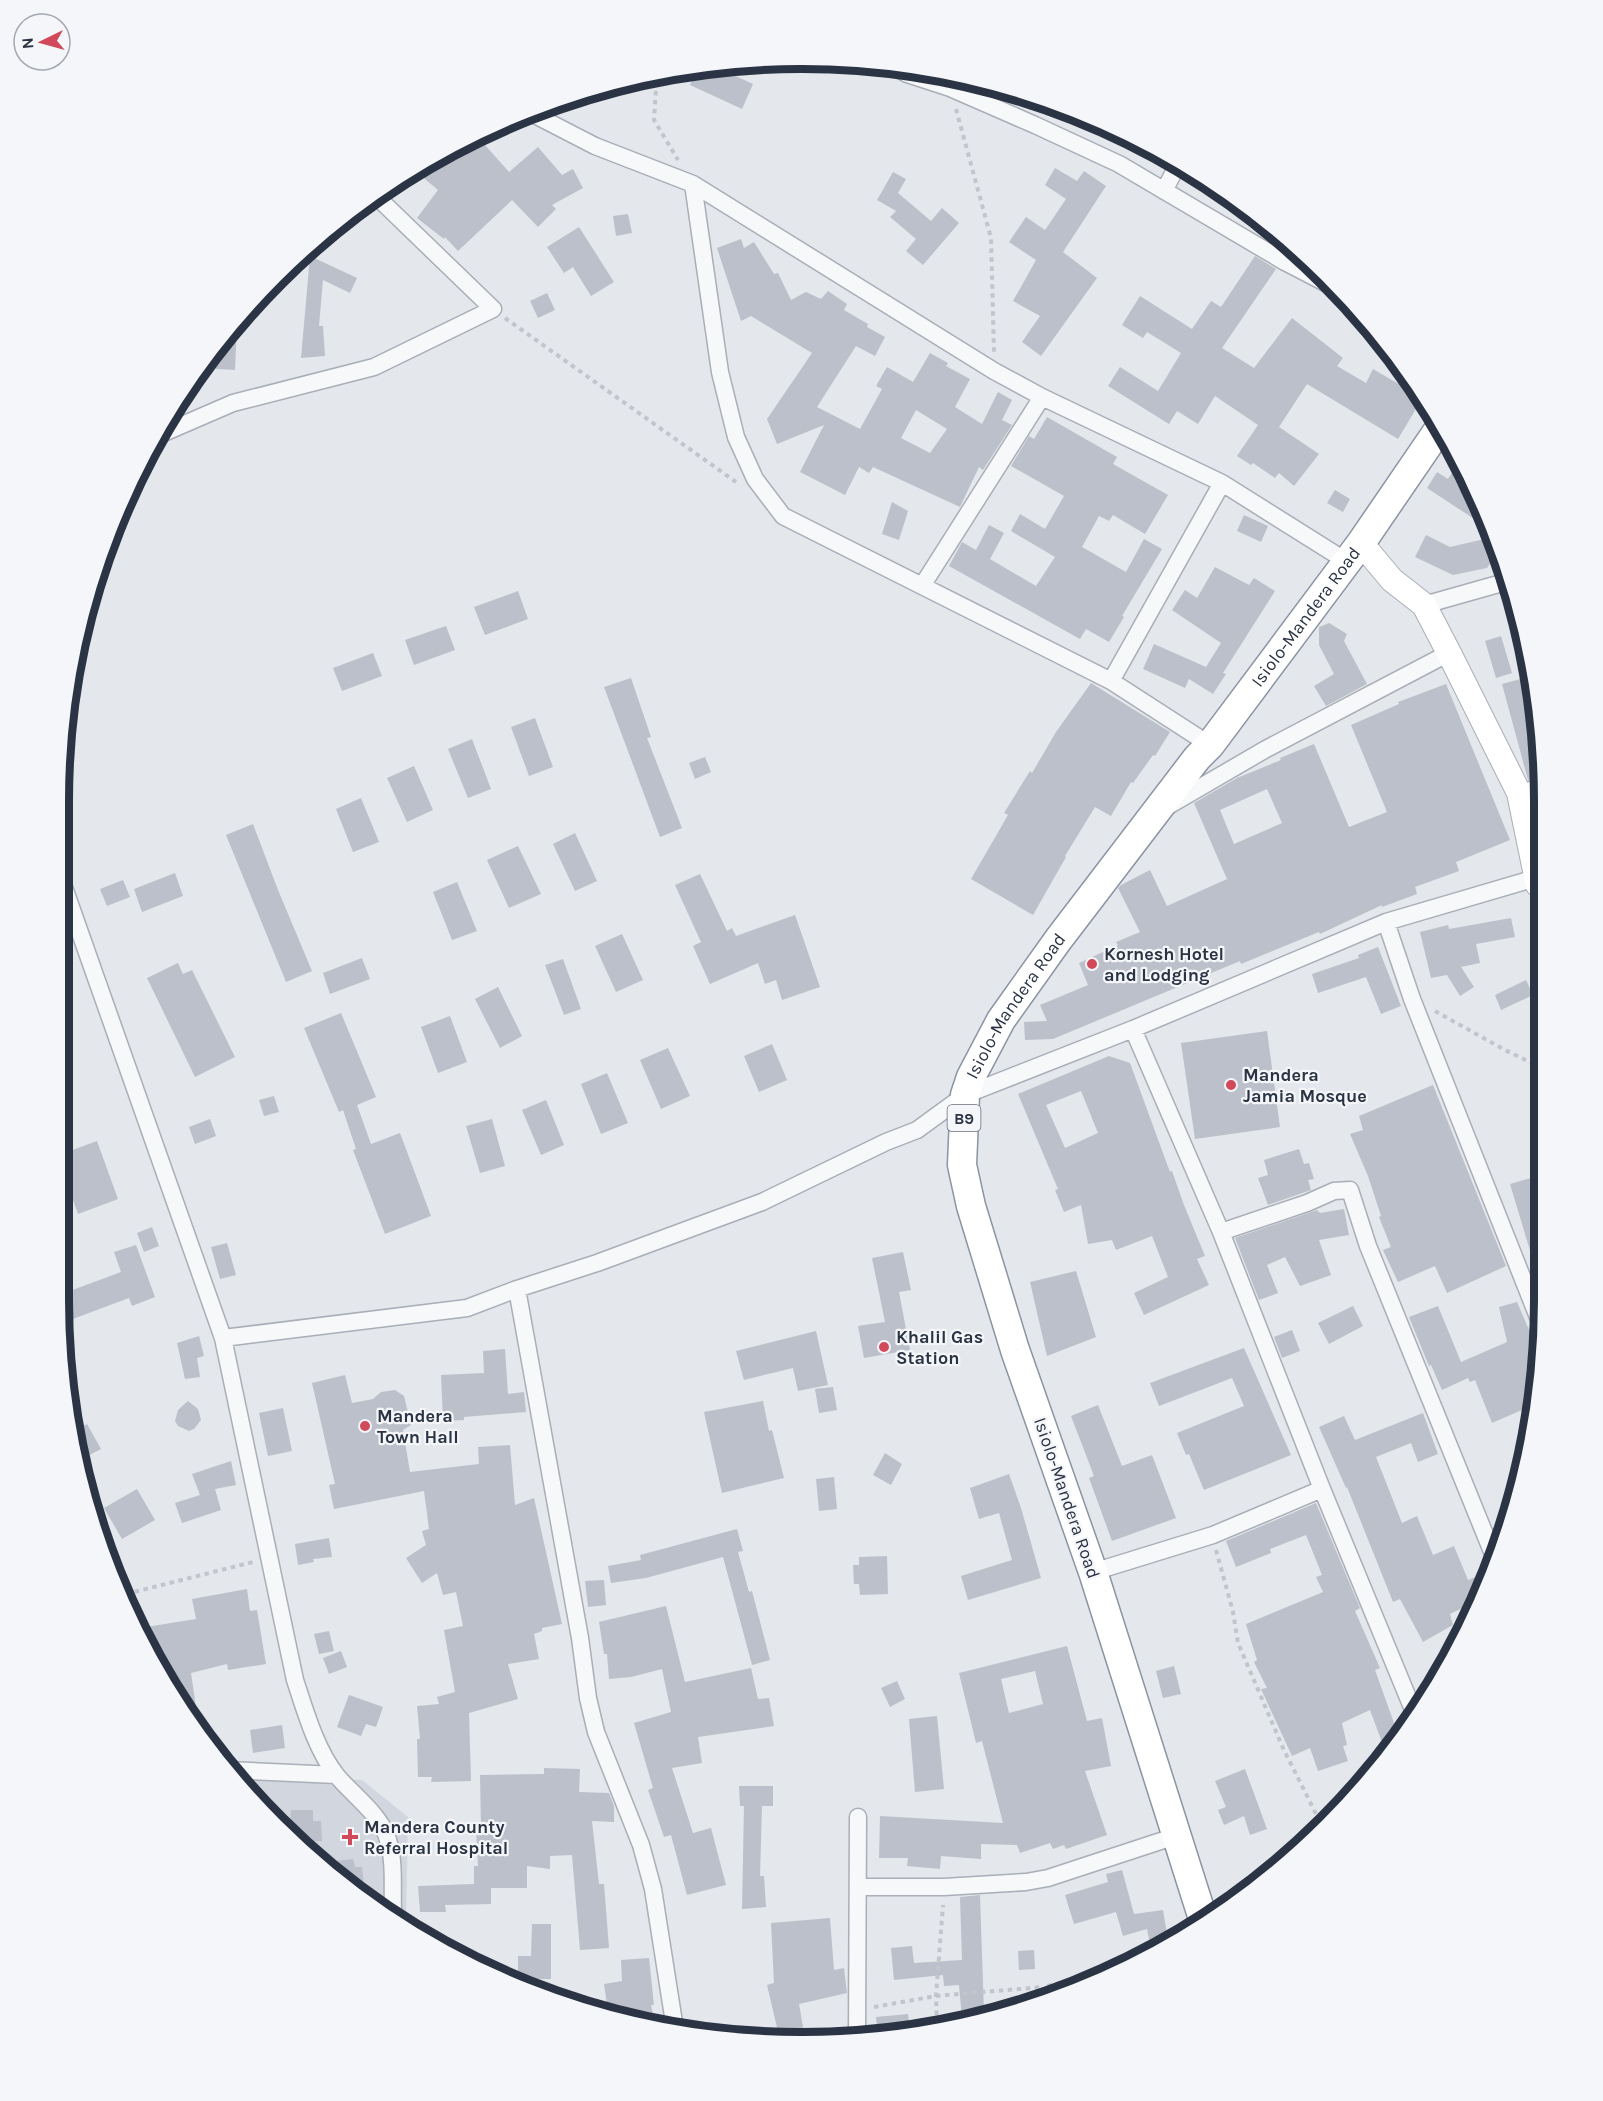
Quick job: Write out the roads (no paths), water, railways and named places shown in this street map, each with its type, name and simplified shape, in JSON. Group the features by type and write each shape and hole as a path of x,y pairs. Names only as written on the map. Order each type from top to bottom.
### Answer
{"highway":[{"name":"Isiolo-Mandera Road","path":"1201,1913 1093,1572 1015,1350 971,1206 962,1165 965,1095 971,1077 1001,1020 1058,940 1197,758 1210,745 1354,552 1435,434"}],"main road":[{"path":"1354,552 1424,605 1528,791 1534,852"}],"street":[{"path":"924,80 1035,124 1119,164 1309,274"},
{"path":"540,118 595,146 693,184 994,371 1042,397 1222,483 1354,552"},
{"path":"1164,191 1174,171"},
{"path":"693,184 720,372 736,437 755,479 783,516 1111,681 1210,745"},
{"path":"170,430 233,403 374,367 494,309 382,201"},
{"path":"922,586 1042,397"},
{"path":"1111,681 1222,483"},
{"path":"1424,605 1500,583"},
{"path":"1154,814 1266,749 1449,652"},
{"path":"223,1338 467,1308 636,1250 762,1202 886,1142 917,1130 965,1095 1133,1029 1386,922 1534,883"},
{"path":"69,902 223,1338 295,1680 309,1722 336,1775 378,1822 388,1838 393,1907"},
{"path":"1386,922 1412,999 1534,1306"},
{"path":"1133,1029 1221,1232 1322,1489 1411,1706"},
{"path":"1221,1232 1307,1203 1334,1191 1350,1190 1368,1246 1490,1547"},
{"path":"517,1289 580,1638 588,1698 596,1732 641,1845 650,1878 668,1973 674,2021"},
{"path":"1093,1572 1213,1535 1322,1489"},
{"path":"241,1771 336,1775"},
{"path":"857,2029 858,1817"},
{"path":"858,1887 944,1887 1026,1882 1048,1878 1176,1836"}],"place":[{"name":"Kornesh Hotel and Lodging","path":"1092,964"},
{"name":"Mandera Jamia Mosque","path":"1231,1085"},
{"name":"Khalil Gas Station","path":"884,1347"},
{"name":"Mandera Town Hall","path":"365,1426"},
{"name":"Mandera County Referral Hospital","path":"350,1837"}]}
